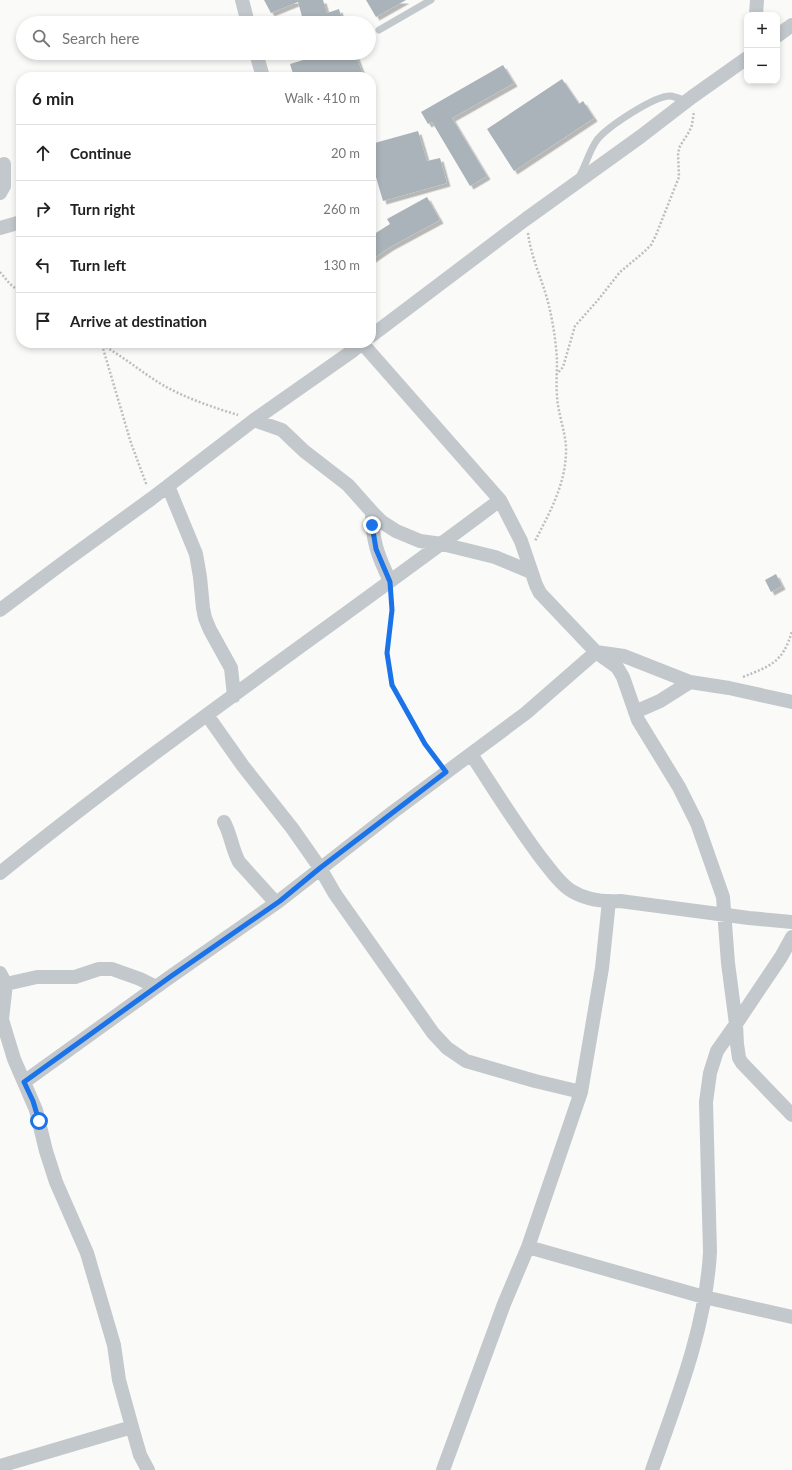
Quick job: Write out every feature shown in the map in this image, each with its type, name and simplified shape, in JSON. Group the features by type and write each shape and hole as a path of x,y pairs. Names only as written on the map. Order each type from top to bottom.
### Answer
{"street":[{"path":"242,0 246,16"},
{"path":"756,12 757,0"},
{"path":"780,34 792,25"},
{"path":"376,332 577,181 640,137 744,59"},
{"path":"258,60 262,72"},
{"path":"0,193 4,186 4,164"},
{"path":"0,228 16,223"},
{"path":"0,610 151,499 350,348"},
{"path":"366,348 500,500 521,541 525,558 536,585 545,600 566,619 596,652 617,667 623,677 635,712 646,735 679,787 697,823 723,897 723,915 736,1024 736,1044 739,1058 742,1063 792,1115"},
{"path":"254,420 282,430 304,451 348,485 382,522 396,531 420,541 442,544 495,557 531,572"},
{"path":"168,486 196,554 205,618 231,668 234,696"},
{"path":"0,873 59,825 500,500"},
{"path":"372,512 372,534 376,549 390,582"},
{"path":"24,1082 276,903 446,772 526,713 596,652 624,656 690,682 792,702"},
{"path":"635,712 660,701 690,682"},
{"path":"207,715 243,766 292,828 349,913 433,1033 447,1048 466,1061 535,1081 581,1092"},
{"path":"471,754 531,845 556,878 570,890 588,897 609,901 620,901 723,915 792,922"},
{"path":"224,822 239,862 276,903"},
{"path":"443,1470 504,1304 528,1247 581,1092 602,968 609,901"},
{"path":"652,1470 682,1384 697,1332 709,1273 710,1252 706,1102 710,1073 717,1051 777,963 792,937"},
{"path":"148,1470 140,1455 132,1427 119,1380 114,1345 87,1253 56,1182 46,1151 36,1110 7,1039 1,1016 3,978 75,977 99,969 112,969 140,979 156,987"},
{"path":"528,1247 704,1297 792,1317"},
{"path":"0,1466 132,1427"}],"lane":[{"path":"379,30 431,0"},
{"path":"577,181 596,141 613,126 649,103 661,98 671,96 689,99"}],"path":[{"path":"556,375 563,367 575,326 620,272 651,245 656,235 679,177 678,152 689,132 694,114 694,105 689,99"},
{"path":"525,558 552,509 559,491 564,470 566,447 557,406 557,360 553,323 544,287 529,246 526,219"},
{"path":"0,272 16,289"},
{"path":"102,348 131,442 151,499"},
{"path":"107,348 162,384 214,408 254,420"},
{"path":"390,582 392,610 387,653 392,685 425,744 446,772"},
{"path":"721,687 772,665 783,653 792,632"}],"building":[{"path":"264,0 323,0 327,13 339,9 341,16 302,16 298,2 271,13"},
{"path":"366,0 406,0 376,17"},
{"path":"303,60 358,60 362,72 292,72 290,64"},
{"path":"503,65 514,83 452,118 487,176 470,186 432,122 428,124 421,112"},
{"path":"562,79 579,104 583,101 594,118 514,171 487,129"},
{"path":"418,131 427,161 440,158 447,183 383,201 376,177 376,143"},
{"path":"427,197 440,220 390,247 376,257 376,233 390,224 387,219"},
{"path":"776,574 782,586 771,592 765,580"}],"route":[{"path":"39,1121 33,1101 24,1082 170,977 280,901 320,868 446,772 425,744 392,685 387,653 392,610 390,582 380,562 372,534 372,525"}]}
